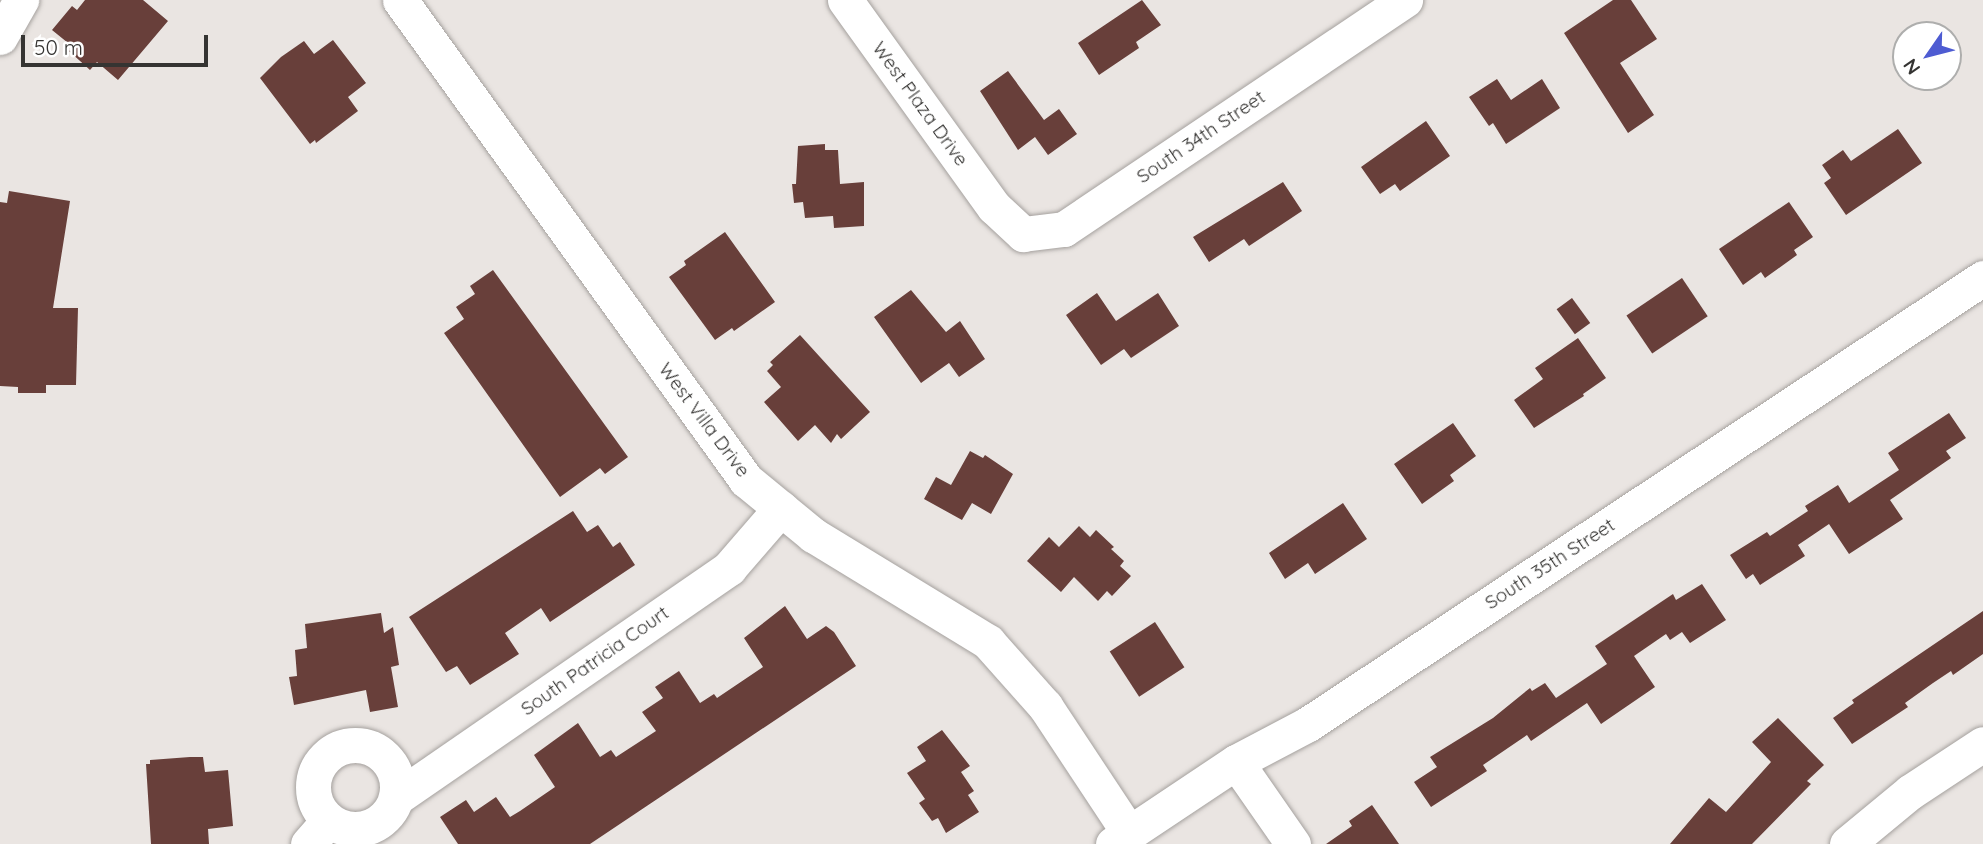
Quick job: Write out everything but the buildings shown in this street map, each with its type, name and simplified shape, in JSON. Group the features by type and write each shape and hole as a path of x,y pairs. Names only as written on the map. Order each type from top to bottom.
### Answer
{"street":[{"path":"0,37 21,0"},
{"name":"West Villa Drive","path":"400,0 746,480 813,535 988,642 1045,706 1121,839"},
{"name":"West Plaza Drive","path":"845,0 994,207"},
{"name":"South 34th Street","path":"994,207 1023,234 1064,229 1405,0"},
{"name":"South 35th Street","path":"1121,839 1236,762 1308,724 1983,278"},
{"name":"South Patricia Court","path":"396,798 394,770 375,750 355,745 335,749 323,758 312,783 319,810 318,832 368,827 385,816 396,798 729,568 781,508"},
{"path":"1847,844 1910,792 1983,744"},
{"path":"1236,762 1293,844"}]}
